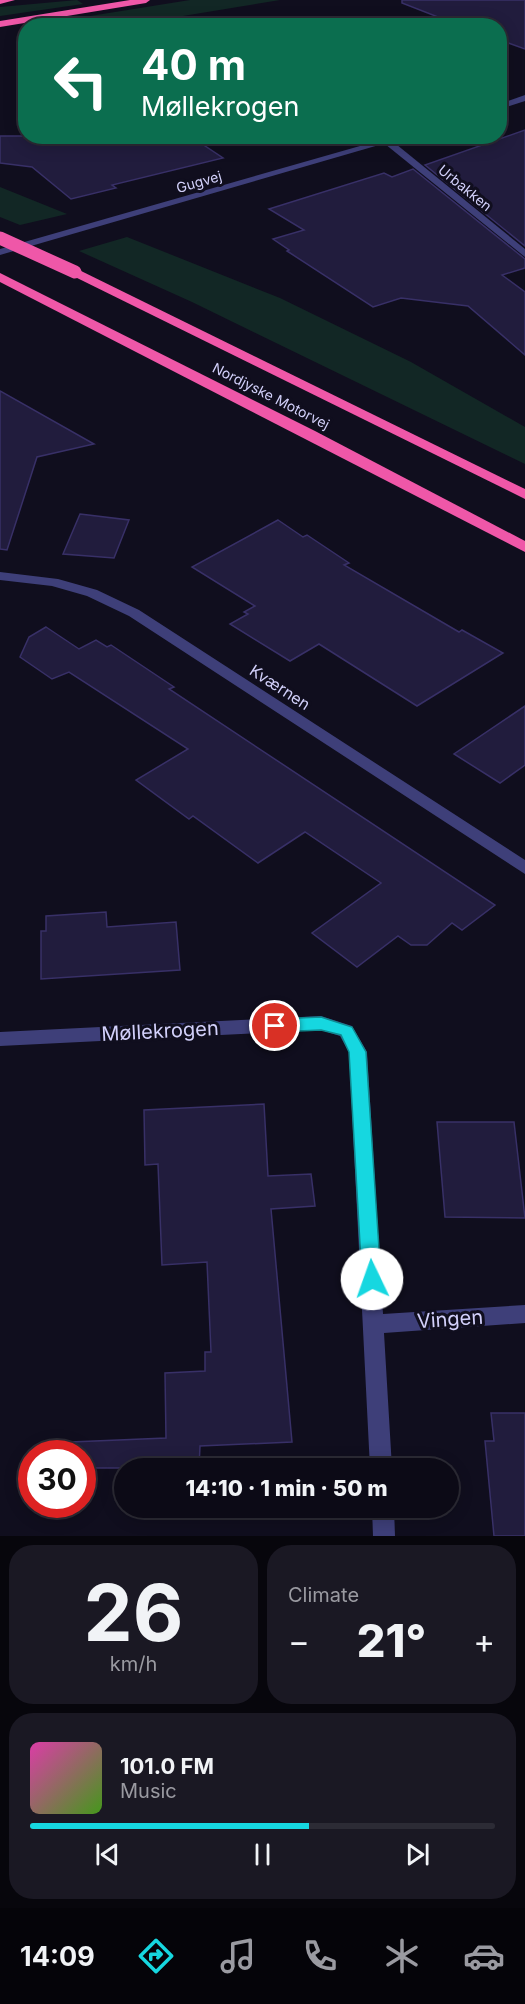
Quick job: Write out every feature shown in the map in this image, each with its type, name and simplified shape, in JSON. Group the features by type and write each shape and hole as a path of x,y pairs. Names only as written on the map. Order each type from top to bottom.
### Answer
{"highway":[{"path":"0,1 10,0"},
{"path":"36,18 146,0"},
{"path":"0,24 18,21"},
{"name":"Nordjyske Motorvej","path":"0,238 75,272 525,495"},
{"name":"Nordjyske Motorvej","path":"0,277 310,434 525,547"}],"street":[{"path":"507,104 525,98"},
{"name":"Gugvej","path":"0,252 380,144"},
{"name":"Urbakken","path":"389,144 525,254"},
{"name":"Kværnen","path":"0,576 62,585 92,593 134,613 525,868"},
{"name":"Møllekrogen","path":"0,1039 321,1023 346,1031 358,1052 381,1458"},
{"name":"Vingen","path":"374,1324 525,1314"},
{"path":"383,1518 384,1536"}],"green space":[{"path":"77,0 83,4 0,16 0,7"},
{"path":"190,0 280,0 171,18 78,18"},
{"path":"0,187 67,214 20,225 0,217"},
{"path":"127,237 280,298 411,362 525,427 525,464 192,302 79,251"}],"building":[{"path":"402,0 525,0 525,49 507,43 507,18 440,18 402,3"},
{"path":"525,130 525,246 425,165 485,144 507,144 507,136"},
{"path":"0,136 18,136 18,144 202,144 223,158 112,185 116,188 71,199 32,167 0,163"},
{"path":"413,169 525,259 525,268 502,275 525,292 525,355 468,306 401,298 373,307 287,251 289,250 273,239 304,230 269,209 384,173 392,177"},
{"path":"0,391 94,444 37,457 7,550 0,549"},
{"path":"80,514 129,520 114,558 63,554"},
{"path":"278,520 303,537 307,535 349,563 344,565 459,632 462,630 503,653 417,706 319,644 290,661 230,624 248,614 244,612 255,606 192,567"},
{"path":"46,627 79,649 96,640 107,647 111,645 174,687 169,689 495,905 462,930 452,923 427,945 411,945 398,936 357,967 312,933 381,883 305,832 258,863 193,816 189,819 136,780 188,749 69,672 52,679 20,657 29,637"},
{"path":"525,706 525,765 500,783 454,754"},
{"path":"106,912 107,927 176,922 180,970 41,979 41,931 46,931 46,916"},
{"path":"264,1104 268,1176 311,1174 315,1206 271,1209 292,1442 200,1446 199,1458 114,1458 114,1468 96,1468 96,1441 166,1438 165,1373 205,1371 205,1352 211,1352 207,1262 162,1265 158,1164 145,1165 144,1110"},
{"path":"437,1122 514,1122 525,1218 445,1217"},
{"path":"491,1413 525,1413 525,1536 494,1536 485,1441 494,1441"}],"route":[{"path":"275,1026 321,1023 346,1031 358,1052 372,1279"}]}
